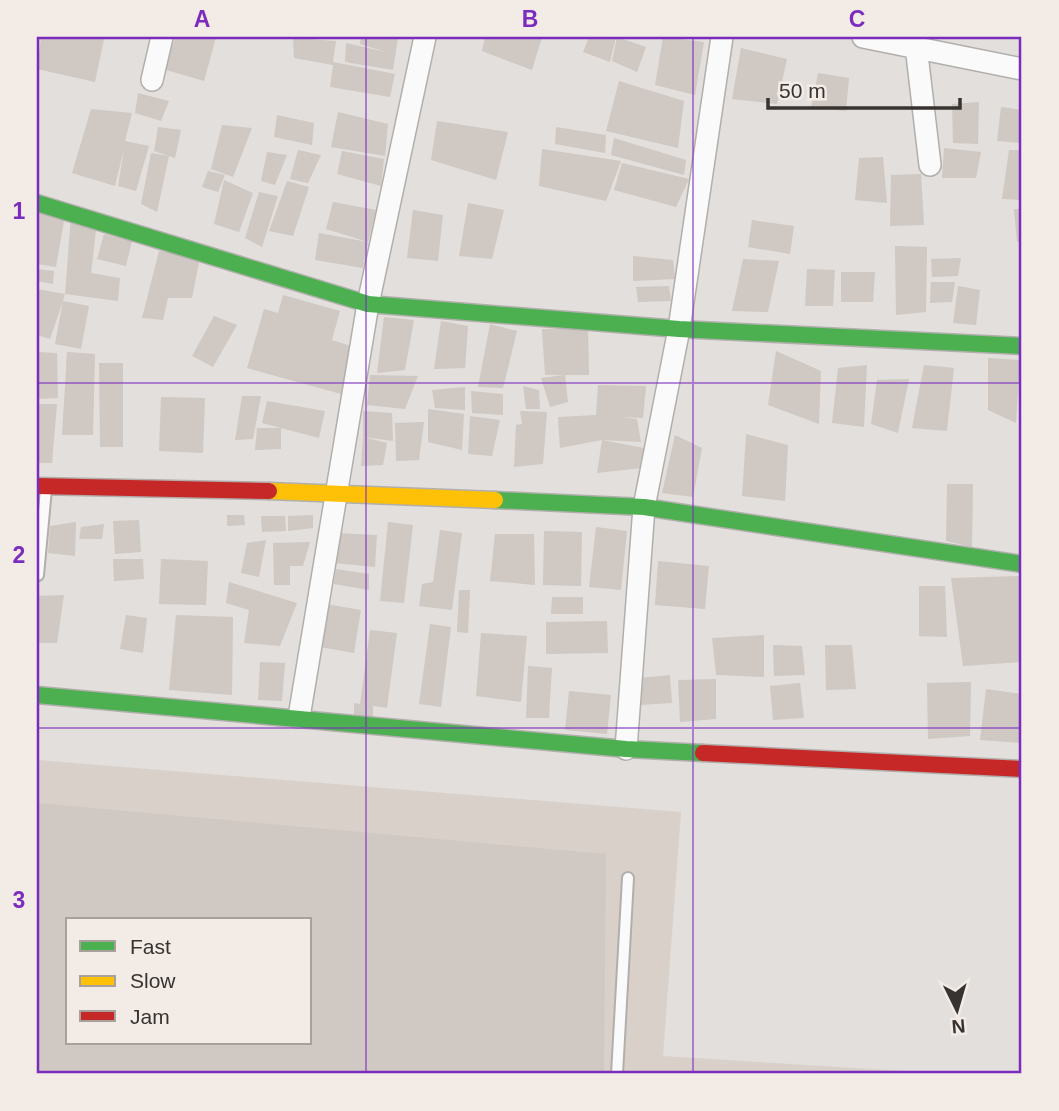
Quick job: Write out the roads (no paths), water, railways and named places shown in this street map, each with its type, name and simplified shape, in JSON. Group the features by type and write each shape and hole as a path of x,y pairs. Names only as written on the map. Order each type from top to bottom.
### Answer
{"street":[{"path":"152,80 162,37"},
{"path":"299,717 368,304 425,37"},
{"path":"626,749 644,507 679,329 722,37"},
{"path":"863,37 1022,69"},
{"path":"916,46 930,165"},
{"path":"37,203 368,304 679,329 1022,346"},
{"path":"42,486 336,492 644,507 1022,564"},
{"path":"37,695 626,749 1022,769"}],"lane":[{"path":"38,575 42,486"},
{"path":"617,1074 628,878"}]}
